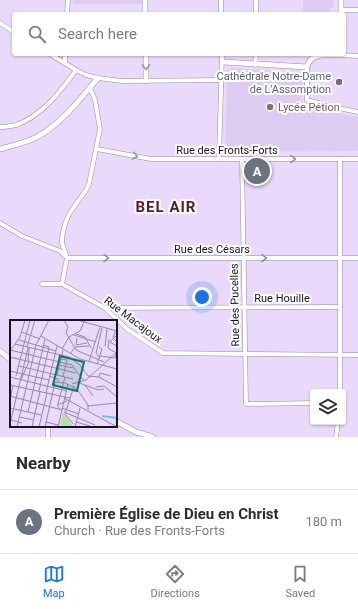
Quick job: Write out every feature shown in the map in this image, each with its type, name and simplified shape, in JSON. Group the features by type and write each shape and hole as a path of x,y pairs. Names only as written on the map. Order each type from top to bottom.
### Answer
{"street":[{"path":"67,12 68,0"},
{"path":"145,0 145,12"},
{"path":"221,0 221,12"},
{"path":"256,0 256,12"},
{"path":"341,0 341,12 358,10"},
{"path":"0,23 12,31"},
{"path":"346,55 358,56"},
{"path":"53,56 86,75 98,78 122,81 222,80"},
{"path":"64,63 65,56"},
{"path":"146,56 146,81"},
{"path":"219,159 222,56"},
{"path":"255,65 256,56"},
{"path":"315,56 309,60 307,67 307,100 358,112"},
{"path":"223,62 307,67"},
{"path":"0,127 16,125 44,108 58,94 76,70"},
{"path":"0,148 18,145 35,138 53,127 71,110 98,78"},
{"path":"42,284 62,284 67,258 62,243 65,224 72,209 89,184 100,129 95,100 90,88"},
{"name":"Rue des Fronts-Forts","path":"96,149 151,159 358,159"},
{"name":"Rue des Pucelles","path":"242,159 246,404 310,403"},
{"path":"340,159 340,389"},
{"path":"0,224 22,236 60,251 67,258"},
{"name":"Rue des Césars","path":"67,258 358,258"},
{"name":"Rue Macajoux","path":"62,284 111,312 127,329 163,353 358,355"},
{"name":"Rue Houille","path":"105,308 340,308"},
{"path":"0,351 10,359"},
{"path":"117,422 136,432 153,437"},
{"path":"336,437 338,425"}],"shaded area":[{"path":"73,0 142,0 142,4 73,4"},
{"path":"303,0 334,0 334,7 329,9 329,12 303,12"},
{"name":"Lycée Pétion","path":"232,68 303,73 301,103 327,111 358,117 358,151 225,152 227,71"}],"place":[{"name":"Cathédrale Notre-Dame de L'Assomption","path":"339,82"},
{"name":"Lycée Pétion","path":"270,107"},
{"name":"Première Église de Dieu en Christ","path":"257,171"}],"district":[{"name":"BEL AIR","path":"166,207"}]}
